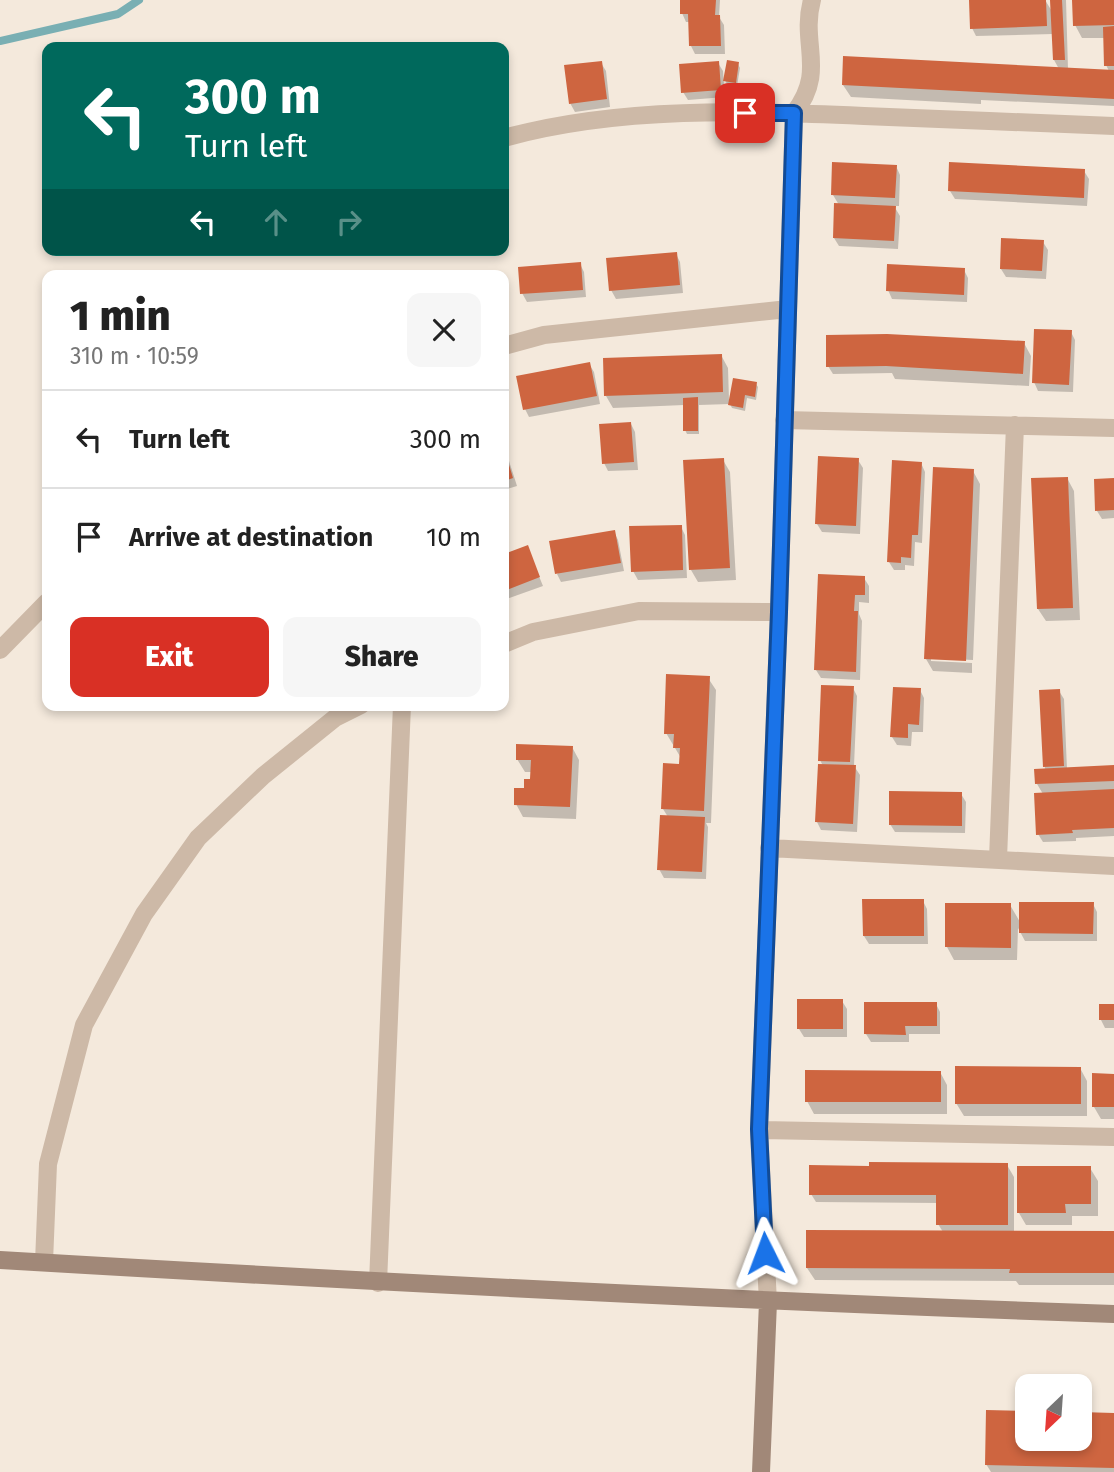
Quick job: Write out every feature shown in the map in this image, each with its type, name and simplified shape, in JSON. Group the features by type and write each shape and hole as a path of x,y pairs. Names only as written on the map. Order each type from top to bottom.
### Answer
{"street":[{"path":"761,1472 768,1302 759,1129 779,612 794,113 803,102 812,76 808,34 812,0"},
{"path":"509,137 592,121 696,113 794,113 1114,126"},
{"path":"509,345 544,335 788,309"},
{"path":"784,419 1114,428"},
{"path":"998,859 1015,425"},
{"path":"0,650 42,607"},
{"path":"509,642 533,632 639,611 779,612"},
{"path":"44,1262 48,1164 84,1025 144,914 198,838 263,776 335,718 349,711"},
{"path":"378,1283 402,711"},
{"path":"769,848 1114,866"},
{"path":"759,1129 1114,1137"},
{"path":"0,1260 378,1283 768,1302 1114,1314"}],"building":[{"path":"680,0 716,0 715,15 720,15 721,46 689,46 688,14 680,14"},
{"path":"969,0 1046,0 1047,26 970,29"},
{"path":"1050,0 1062,0 1065,60 1053,60"},
{"path":"1072,0 1114,0 1114,25 1073,26"},
{"path":"1114,26 1114,66 1104,66 1103,27"},
{"path":"843,56 1114,70 1114,99 842,85"},
{"path":"727,60 739,62 736,83 723,81"},
{"path":"602,61 607,99 569,104 564,65"},
{"path":"719,61 721,90 681,93 679,64"},
{"path":"832,162 897,165 895,198 831,195"},
{"path":"949,162 1085,169 1084,198 948,191"},
{"path":"834,203 896,206 894,241 833,238"},
{"path":"1001,238 1044,240 1042,271 1000,269"},
{"path":"677,252 680,285 609,291 606,258"},
{"path":"581,262 583,290 520,294 518,267"},
{"path":"887,264 965,268 964,295 886,291"},
{"path":"1034,329 1072,330 1069,385 1032,383"},
{"path":"887,334 1025,341 1023,374 886,366 826,367 826,335"},
{"path":"722,354 723,392 604,396 603,358"},
{"path":"590,362 597,396 523,410 516,376"},
{"path":"733,378 757,382 755,397 745,395 743,408 728,405"},
{"path":"698,397 698,431 683,431 683,398"},
{"path":"631,422 634,462 602,464 599,424"},
{"path":"818,456 859,458 856,526 815,524"},
{"path":"724,458 730,568 689,570 683,460"},
{"path":"892,460 922,462 918,535 912,535 911,558 901,557 901,563 887,562"},
{"path":"933,467 974,469 966,661 924,659"},
{"path":"1068,477 1073,608 1037,609 1031,478"},
{"path":"1114,478 1114,510 1095,511 1094,479"},
{"path":"682,525 683,570 631,572 629,526"},
{"path":"615,530 621,563 555,574 549,541"},
{"path":"528,545 540,577 509,589 509,552"},
{"path":"818,574 865,576 865,595 855,595 854,611 858,611 856,672 814,670"},
{"path":"666,674 710,676 704,811 661,809 663,763 679,764 680,748 673,748 674,734 664,734"},
{"path":"821,685 854,686 850,762 818,761"},
{"path":"893,687 921,688 919,725 908,724 908,738 890,737"},
{"path":"1060,689 1064,766 1043,767 1039,690"},
{"path":"516,744 573,746 570,807 514,805 514,788 524,788 524,779 530,779 531,760 516,760"},
{"path":"818,764 856,765 853,824 815,822"},
{"path":"1114,765 1114,781 1035,784 1034,769"},
{"path":"1114,789 1114,828 1036,835 1034,793"},
{"path":"889,791 962,792 962,826 889,825"},
{"path":"660,815 705,817 702,872 657,870"},
{"path":"862,899 924,899 924,936 863,936"},
{"path":"1019,902 1094,902 1093,934 1019,933"},
{"path":"945,903 1011,903 1011,948 945,947"},
{"path":"797,999 843,999 843,1029 797,1029"},
{"path":"864,1002 937,1002 937,1026 905,1026 906,1035 864,1034"},
{"path":"1099,1004 1114,1004 1114,1020 1099,1020"},
{"path":"955,1066 1081,1067 1081,1104 955,1104"},
{"path":"805,1070 941,1071 941,1102 805,1102"},
{"path":"1092,1073 1114,1074 1114,1107 1092,1107"},
{"path":"869,1162 1008,1163 1008,1225 936,1225 936,1195 809,1195 809,1165 869,1166"},
{"path":"1017,1166 1091,1166 1091,1204 1065,1204 1066,1213 1017,1213"},
{"path":"806,1230 1114,1231 1114,1273 1009,1273 1010,1269 806,1268"},
{"path":"986,1410 1015,1411 1015,1451 1092,1451 1092,1412 1114,1413 1114,1468 985,1465"}],"waterway":[{"path":"0,41 118,14 139,0"}],"route":[{"path":"745,113 794,113 779,612 759,1129 765,1253"}]}
